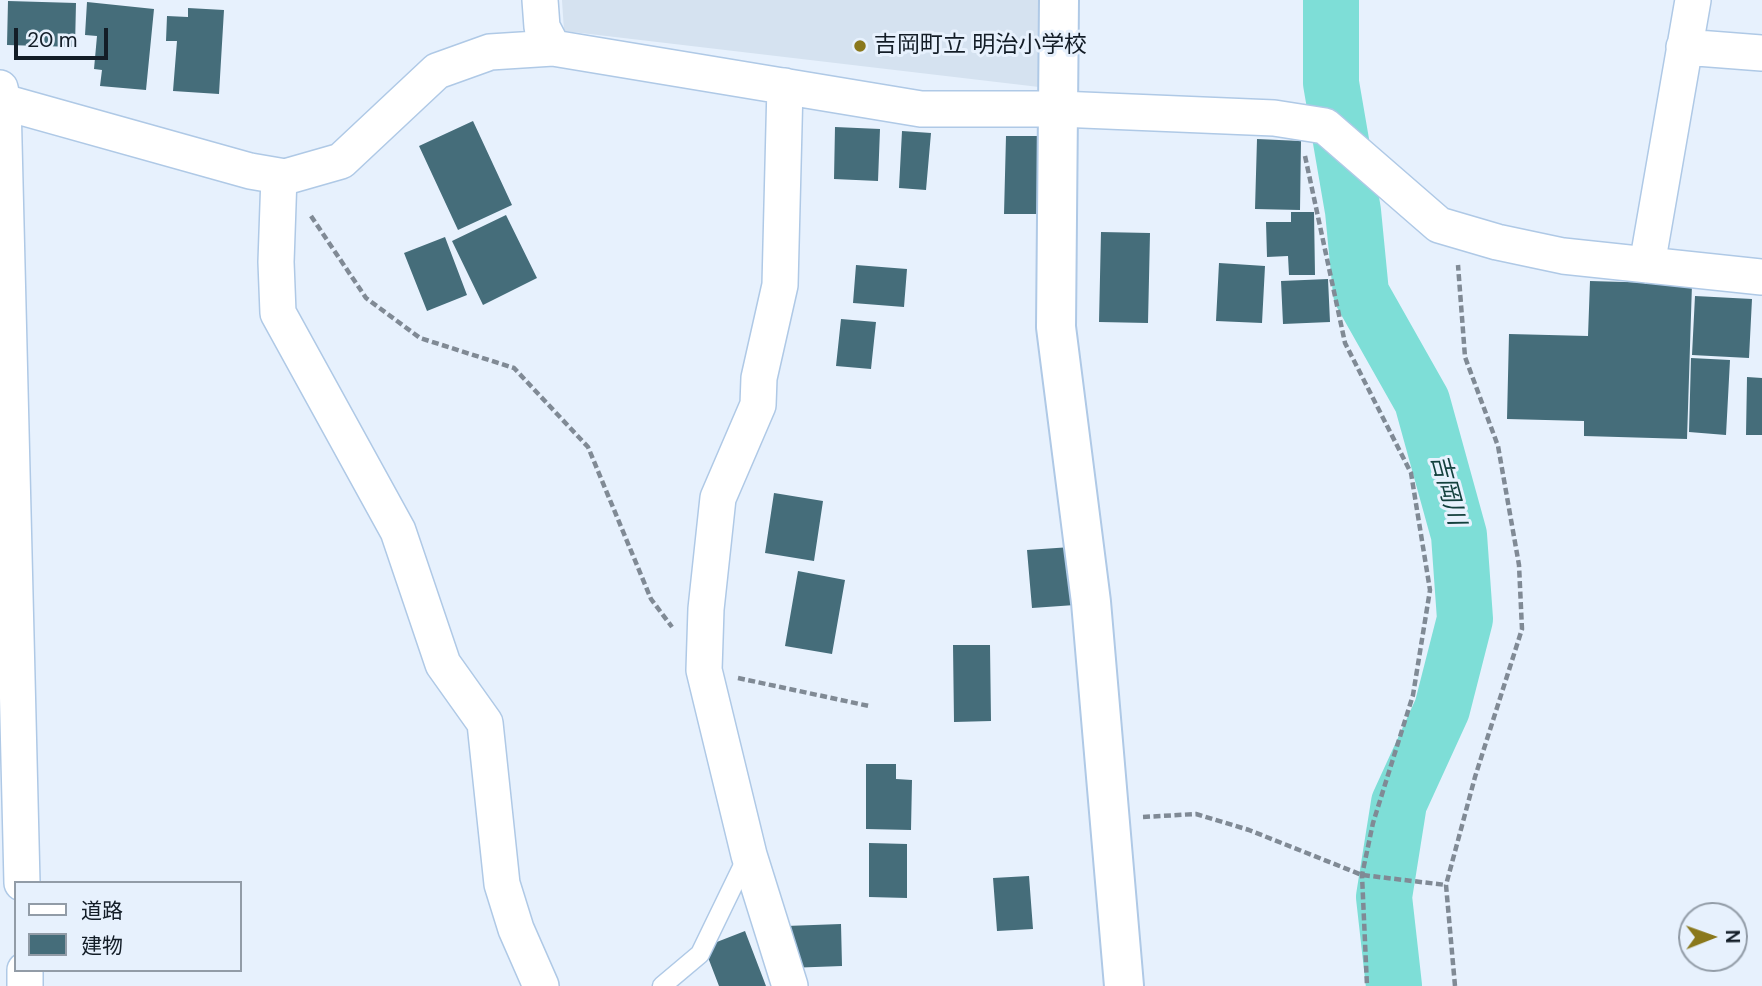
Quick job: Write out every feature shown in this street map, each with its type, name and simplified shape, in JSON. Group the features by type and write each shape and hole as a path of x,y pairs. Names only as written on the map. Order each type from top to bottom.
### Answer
{"street":[{"path":"540,0 542,27 553,48"},
{"path":"1059,0 1056,327 1091,602 1124,986"},
{"path":"1647,265 1693,0"},
{"path":"1684,47 1762,53"},
{"path":"22,881 1,97 250,171 282,176 341,161 437,72 490,52 553,48 921,108 1059,109 1251,117 1311,123 1378,173 1439,225 1497,242 1563,256 1762,277"},
{"path":"785,86 780,285 759,378 758,405 718,498 706,609 704,670 748,855 790,986"},
{"path":"282,176 275,262 278,313 398,531 443,664 485,723 502,884 516,929 541,986"}],"lane":[{"path":"663,986 700,954 748,855"}],"path":[{"path":"1311,123 1345,343 1410,473 1430,590 1413,695 1373,822 1362,875 1367,986"},
{"path":"282,176 366,298 420,338 514,368 587,447 651,599 704,670 869,706"},
{"path":"1451,228 1460,277 1465,357 1498,446 1519,565 1522,629 1475,776 1446,884 1455,986"},
{"path":"1110,818 1196,814 1249,830 1362,875 1446,884"}],"shaded area":[{"name":"吉岡町立 明治小学校","path":"562,0 1038,0 1039,87 564,31"}],"building":[{"path":"8,1 76,3 75,47 7,45"},
{"path":"87,2 154,9 146,90 100,86 102,70 94,69 97,36 85,35"},
{"path":"188,8 224,10 219,94 173,91 177,41 166,41 167,16 188,17"},
{"path":"473,121 512,205 458,230 419,146"},
{"path":"835,127 880,129 878,181 834,179"},
{"path":"902,131 931,133 926,190 899,188"},
{"path":"1006,136 1037,136 1037,158 1046,159 1045,214 1004,214"},
{"path":"1257,139 1301,141 1300,210 1255,209"},
{"path":"1291,212 1314,212 1315,275 1289,275 1288,256 1267,257 1266,222 1291,222"},
{"path":"506,215 537,278 483,305 452,241"},
{"path":"1101,232 1150,233 1148,323 1099,322"},
{"path":"445,237 467,295 427,311 404,253"},
{"path":"1219,263 1265,266 1262,323 1216,321"},
{"path":"856,265 907,269 904,307 853,303"},
{"path":"1328,279 1330,322 1283,324 1281,281"},
{"path":"1590,281 1692,284 1687,439 1584,436 1584,421 1507,419 1509,334 1588,336"},
{"path":"1695,296 1752,299 1749,358 1692,355"},
{"path":"841,319 876,322 871,369 836,366"},
{"path":"1691,358 1730,360 1726,435 1689,432"},
{"path":"1747,377 1762,378 1762,435 1746,435"},
{"path":"774,493 823,501 814,561 765,553"},
{"path":"1071,547 1075,605 1032,608 1027,550"},
{"path":"798,571 845,580 832,654 785,646"},
{"path":"953,645 990,645 991,721 954,722"},
{"path":"866,764 896,764 896,779 912,780 911,830 866,829"},
{"path":"869,843 907,844 907,898 869,897"},
{"path":"1029,876 1033,929 997,931 993,878"},
{"path":"841,924 842,966 788,968 786,926"},
{"path":"745,931 766,986 719,986 704,947"}],"waterway":[{"name":"吉岡川","path":"1331,0 1331,83 1353,211 1361,293 1422,401 1459,535 1465,619 1442,709 1399,803 1384,897 1394,986"}],"place":[{"name":"吉岡町立 明治小学校","path":"860,46"}]}
